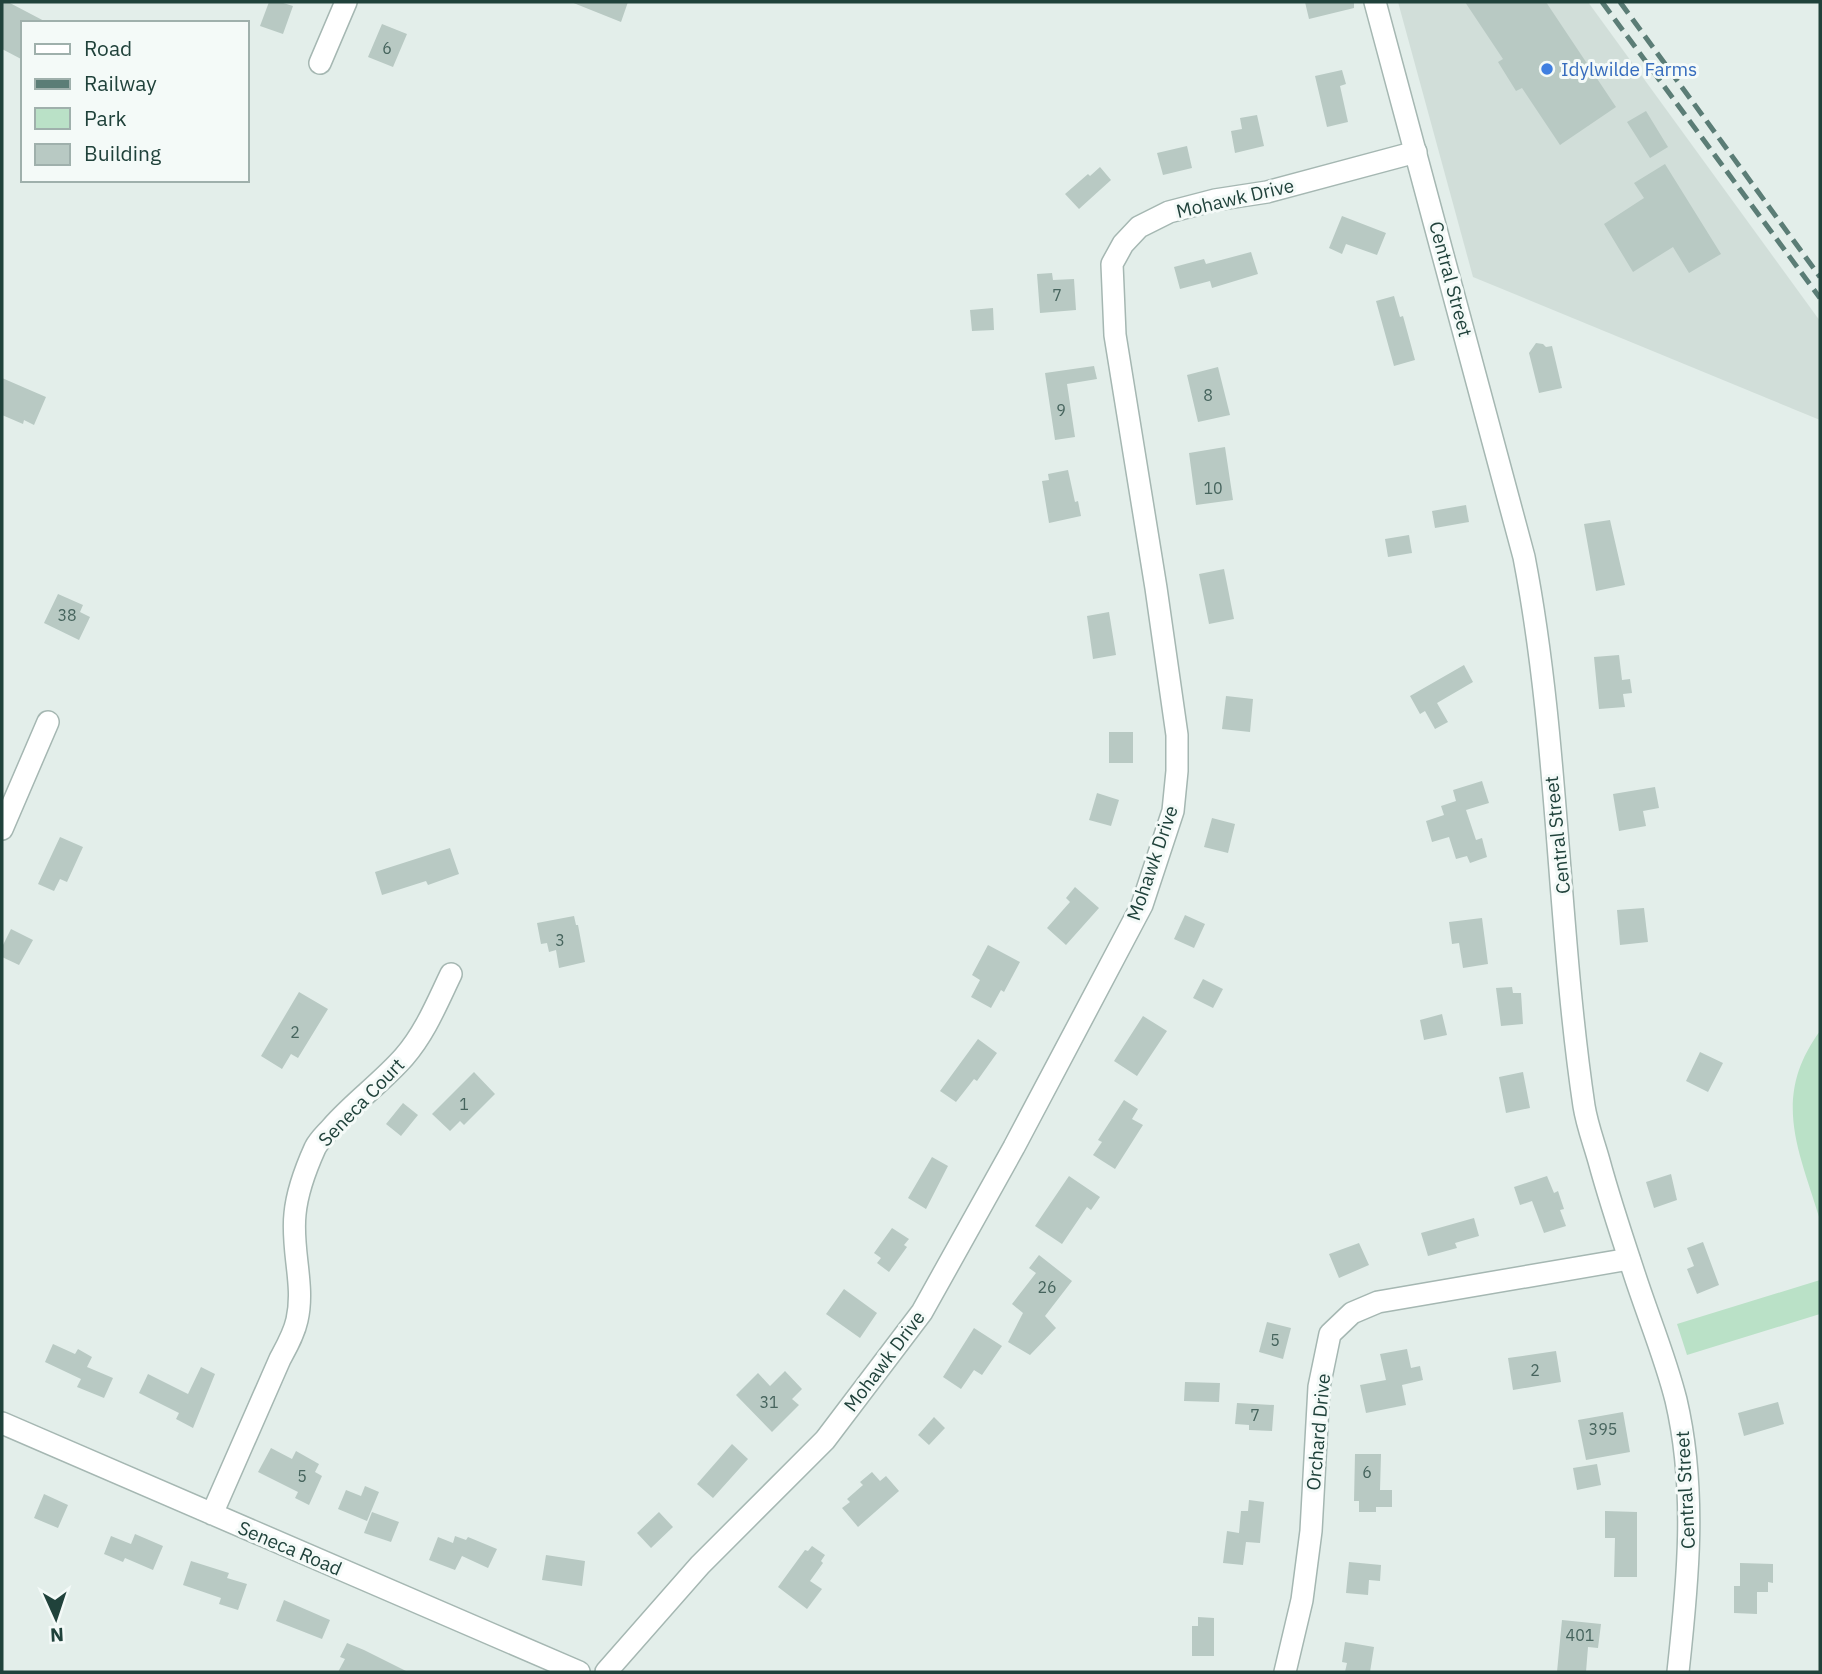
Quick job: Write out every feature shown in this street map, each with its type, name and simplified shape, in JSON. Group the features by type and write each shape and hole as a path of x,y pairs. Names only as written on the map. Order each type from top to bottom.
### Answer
{"street":[{"path":"320,63 346,2"},
{"name":"Central Street","path":"1376,2 1524,557 1531,592 1576,1048 1585,1111 1629,1259 1675,1397 1685,1454 1690,1541 1678,1672"},
{"name":"Mohawk Drive","path":"606,1672 700,1565 825,1440 922,1312 1014,1147 1142,905 1173,811 1177,735 1115,335 1112,264 1123,244 1139,228 1169,212 1215,200 1267,192 1416,152"},
{"path":"2,829 48,722"},
{"name":"Seneca Court","path":"212,1514 295,1327 299,1300 294,1244 295,1213 303,1179 316,1145 343,1115 404,1058 425,1028 451,974"},
{"name":"Orchard Drive","path":"1285,1672 1302,1600 1311,1531 1319,1387 1330,1334 1352,1313 1378,1302 1629,1259"},
{"name":"Seneca Road","path":"2,1423 579,1672"}],"shaded area":[{"path":"1398,2 1588,2 1820,321 1820,420 1473,277"}],"green space":[{"path":"1820,1031 1820,1220 1798,1147 1793,1102 1796,1079 1805,1055"},
{"path":"1820,1280 1820,1314 1687,1355 1677,1324"}],"building":[{"path":"2,2 8,2 44,21 21,21 21,59 2,49"},
{"path":"269,2 293,6 283,34 260,26"},
{"path":"571,2 628,2 621,22"},
{"path":"1305,2 1354,2 1354,8 1309,19"},
{"name":"Idylwilde Farms","path":"1465,2 1546,2 1616,107 1560,145 1522,88 1516,91 1498,62 1503,59"},
{"path":"382,24 407,34 393,67 368,57"},
{"path":"1342,70 1346,84 1340,86 1348,122 1327,127 1315,76"},
{"path":"1646,111 1668,147 1650,158 1627,122"},
{"path":"1257,115 1264,146 1235,153 1231,131 1242,129 1240,118"},
{"path":"1187,146 1192,168 1163,175 1157,153"},
{"path":"1665,164 1721,254 1689,273 1673,247 1633,272 1604,224 1644,198 1634,183"},
{"path":"1100,167 1111,180 1079,209 1065,194"},
{"path":"1342,216 1386,233 1377,255 1346,244 1342,254 1329,248"},
{"path":"1251,252 1258,274 1212,288 1210,281 1180,289 1174,267 1204,259 1206,264"},
{"path":"1052,273 1053,280 1074,279 1076,310 1040,313 1037,274"},
{"path":"1394,296 1400,317 1403,316 1415,360 1394,366 1376,301"},
{"path":"993,308 994,330 972,331 970,310"},
{"path":"1536,343 1552,346 1562,388 1539,393 1529,353"},
{"path":"1094,366 1097,379 1067,384 1075,437 1055,440 1045,373"},
{"path":"1218,367 1230,415 1198,422 1187,375"},
{"path":"2,378 46,397 34,425 24,420 23,424 2,415"},
{"path":"1225,447 1233,500 1196,505 1189,453"},
{"path":"1068,470 1081,516 1049,523 1042,481 1049,480 1048,474"},
{"path":"1466,505 1469,522 1435,528 1432,511"},
{"path":"1610,520 1625,585 1596,591 1584,524"},
{"path":"1409,535 1412,553 1388,557 1385,539"},
{"path":"1224,569 1234,619 1209,624 1199,574"},
{"path":"58,594 83,605 80,612 90,617 79,640 44,623"},
{"path":"1109,612 1116,655 1093,659 1087,616"},
{"path":"1619,655 1622,680 1630,679 1632,693 1623,694 1625,707 1599,709 1594,657"},
{"path":"1464,665 1473,682 1437,703 1448,722 1435,729 1425,711 1420,714 1410,696"},
{"path":"1226,696 1253,699 1250,732 1222,729"},
{"path":"1109,732 1133,732 1133,763 1109,763"},
{"path":"1482,781 1489,803 1466,810 1476,840 1482,838 1487,857 1470,863 1467,856 1456,859 1449,837 1432,842 1426,821 1444,815 1441,806 1456,801 1453,790"},
{"path":"1655,787 1659,808 1643,811 1646,826 1619,831 1613,794"},
{"path":"1097,793 1119,800 1111,826 1089,820"},
{"path":"1212,818 1235,824 1228,853 1204,847"},
{"path":"60,837 83,847 67,882 60,879 54,891 38,884"},
{"path":"450,848 459,874 428,885 426,881 382,895 375,872"},
{"path":"1075,887 1099,908 1066,945 1047,928 1070,902 1066,898"},
{"path":"1644,908 1648,942 1620,945 1617,910"},
{"path":"1185,915 1205,924 1194,948 1174,939"},
{"path":"574,916 585,962 559,968 556,950 549,952 547,943 541,944 537,923"},
{"path":"1482,918 1488,964 1463,968 1459,943 1452,944 1449,922"},
{"path":"11,929 33,940 19,965 2,957 2,947"},
{"path":"988,945 1020,962 1004,992 1001,990 991,1008 971,997 980,980 972,975"},
{"path":"1203,979 1223,989 1213,1008 1193,998"},
{"path":"1512,987 1513,993 1521,993 1523,1024 1501,1026 1496,988"},
{"path":"299,992 328,1009 298,1058 291,1054 282,1069 261,1056"},
{"path":"1442,1014 1447,1035 1424,1040 1420,1020"},
{"path":"1143,1016 1167,1031 1137,1076 1114,1061"},
{"path":"978,1039 997,1053 977,1081 974,1079 956,1102 940,1091"},
{"path":"1700,1052 1723,1063 1708,1092 1686,1081"},
{"path":"474,1072 495,1094 464,1125 460,1121 450,1131 432,1114"},
{"path":"1523,1072 1530,1108 1506,1113 1499,1077"},
{"path":"1124,1100 1138,1109 1132,1119 1143,1125 1115,1169 1093,1155 1102,1142 1098,1140"},
{"path":"403,1103 418,1115 401,1136 386,1124"},
{"path":"932,1157 948,1166 926,1209 908,1198"},
{"path":"1671,1174 1677,1200 1654,1208 1646,1182"},
{"path":"1069,1176 1100,1197 1091,1210 1087,1207 1062,1244 1035,1226"},
{"path":"1547,1176 1554,1193 1558,1191 1564,1209 1560,1210 1566,1226 1544,1233 1532,1201 1520,1205 1514,1187"},
{"path":"1474,1218 1479,1236 1455,1243 1457,1248 1428,1256 1421,1233"},
{"path":"892,1228 909,1239 904,1245 907,1247 889,1272 877,1263 881,1258 874,1253"},
{"path":"1703,1242 1719,1285 1697,1294 1687,1269 1694,1266 1687,1248"},
{"path":"1359,1243 1369,1265 1339,1278 1329,1254"},
{"path":"1039,1255 1072,1281 1045,1316 1056,1328 1030,1355 1008,1342 1023,1313 1012,1304 1036,1273 1029,1268"},
{"path":"844,1289 877,1313 860,1338 826,1314"},
{"path":"1267,1322 1291,1328 1283,1359 1259,1352"},
{"path":"974,1328 1002,1346 982,1375 974,1370 961,1389 943,1377"},
{"path":"53,1344 75,1354 78,1349 92,1357 87,1367 113,1378 104,1398 77,1387 81,1379 45,1362"},
{"path":"1407,1349 1411,1368 1420,1366 1423,1380 1402,1385 1406,1405 1366,1413 1360,1385 1386,1380 1380,1354"},
{"path":"1556,1351 1561,1382 1513,1390 1508,1358"},
{"path":"201,1367 215,1374 193,1428 176,1419 179,1413 139,1393 148,1374 188,1394"},
{"path":"785,1371 802,1389 792,1399 799,1405 772,1432 736,1395 758,1373 770,1386"},
{"path":"1185,1382 1220,1383 1219,1402 1184,1401"},
{"path":"1778,1402 1784,1424 1744,1436 1738,1413"},
{"path":"1237,1403 1274,1405 1272,1431 1249,1430 1249,1425 1235,1424"},
{"path":"1623,1412 1630,1452 1586,1460 1578,1420"},
{"path":"934,1417 945,1428 929,1445 918,1435"},
{"path":"732,1444 748,1459 713,1498 697,1484"},
{"path":"271,1448 292,1459 296,1451 319,1464 315,1472 322,1476 309,1505 295,1498 298,1492 258,1472"},
{"path":"1355,1454 1381,1454 1380,1490 1392,1490 1392,1507 1376,1507 1376,1512 1359,1512 1359,1501 1354,1501"},
{"path":"1597,1464 1601,1485 1577,1490 1573,1468"},
{"path":"872,1472 880,1481 886,1476 899,1491 858,1527 842,1508 850,1502 847,1499 863,1485 860,1482"},
{"path":"365,1486 379,1492 367,1521 338,1509 346,1490 361,1496"},
{"path":"44,1494 68,1505 58,1528 34,1518"},
{"path":"1249,1500 1264,1502 1260,1543 1246,1542 1243,1565 1223,1563 1227,1531 1239,1533 1241,1511 1248,1511"},
{"path":"1605,1511 1637,1512 1637,1577 1614,1577 1615,1538 1605,1538"},
{"path":"372,1512 399,1522 391,1542 364,1533"},
{"path":"659,1512 673,1527 651,1548 637,1533"},
{"path":"135,1534 163,1546 153,1570 125,1558 123,1562 104,1554 111,1536 131,1544"},
{"path":"455,1536 466,1540 468,1537 497,1549 488,1568 462,1556 455,1570 429,1560 438,1537 453,1543"},
{"path":"812,1546 825,1555 821,1561 823,1563 810,1581 822,1589 807,1609 778,1587 805,1550 808,1551"},
{"path":"546,1555 585,1561 582,1586 542,1580"},
{"path":"191,1561 229,1573 227,1578 247,1584 238,1610 219,1604 221,1598 183,1585"},
{"path":"1349,1562 1381,1565 1380,1581 1369,1580 1368,1595 1346,1593"},
{"path":"1740,1563 1773,1564 1773,1583 1768,1582 1768,1592 1757,1592 1757,1614 1734,1613 1734,1586 1740,1586"},
{"path":"284,1600 330,1620 322,1639 276,1621"},
{"path":"1198,1617 1214,1618 1214,1656 1192,1656 1192,1626 1198,1626"},
{"path":"1562,1620 1601,1624 1598,1648 1588,1647 1586,1672 1557,1672"},
{"path":"1345,1642 1374,1647 1370,1672 1345,1672 1347,1663 1342,1662"},
{"path":"347,1643 408,1672 338,1672 345,1659 340,1657"}],"railway":[{"path":"1602,2 1820,298"},
{"path":"1620,2 1820,277"}],"place":[{"name":"Idylwilde Farms","path":"1547,69"}]}
